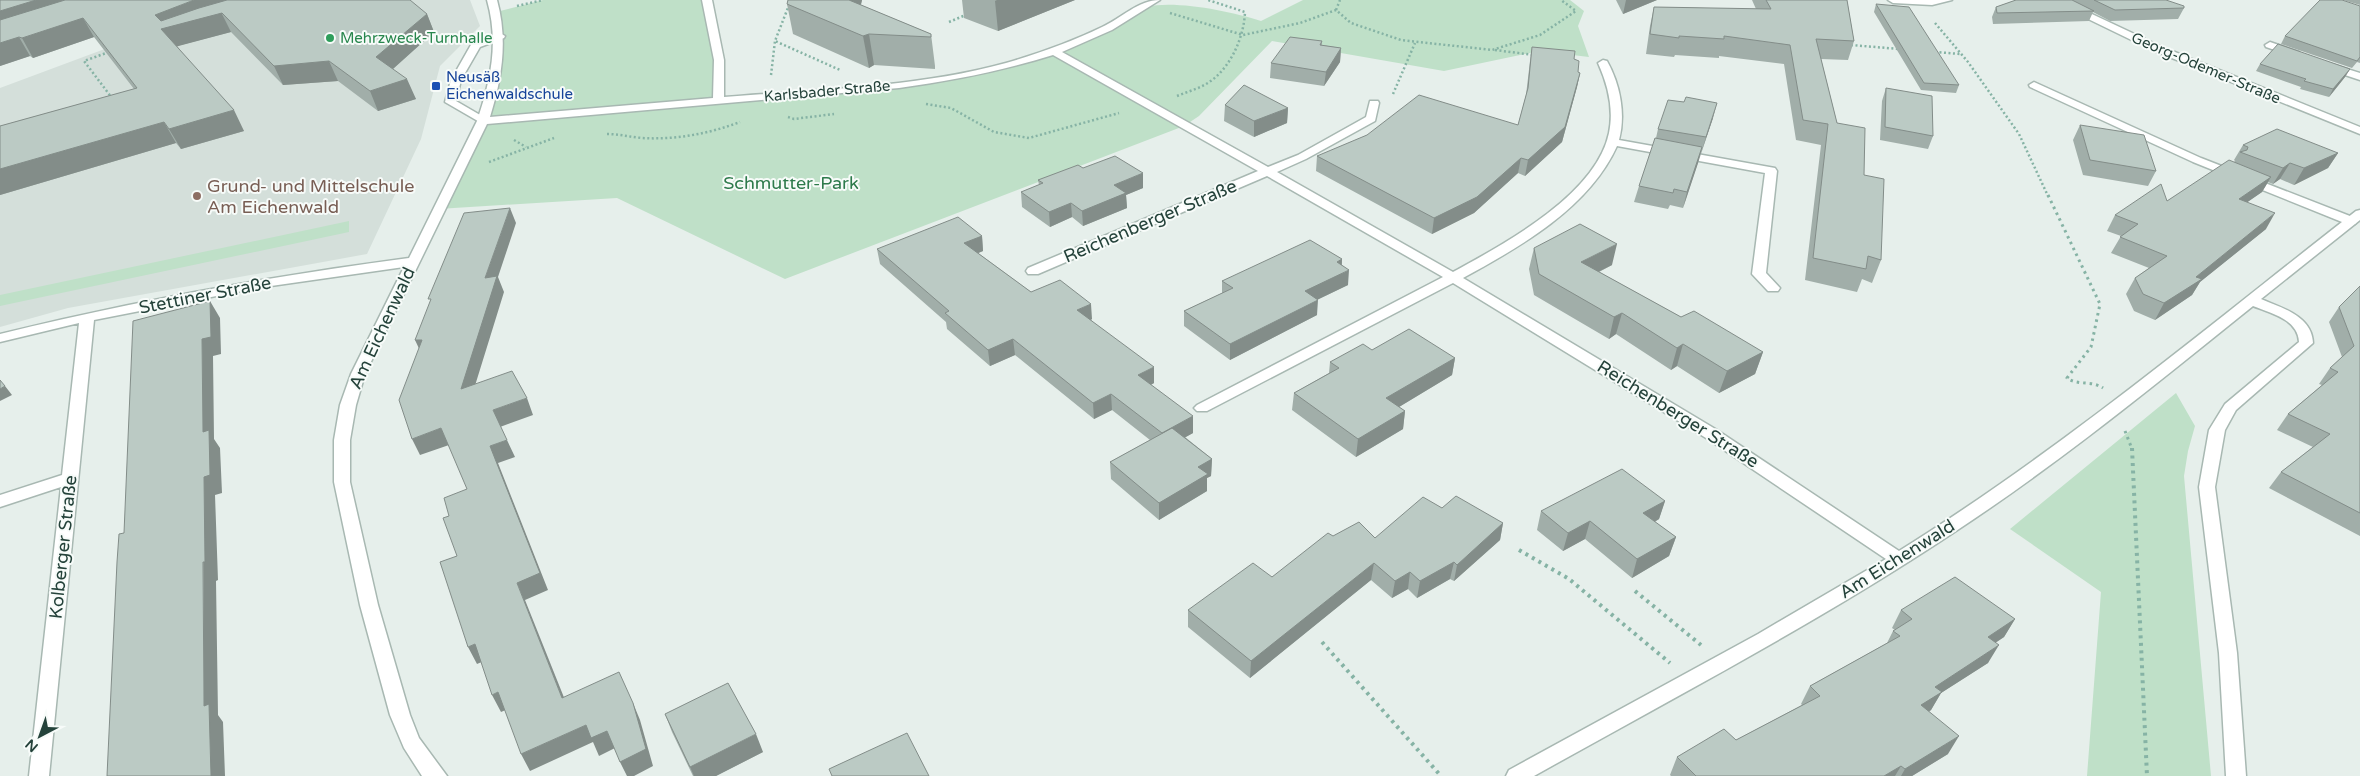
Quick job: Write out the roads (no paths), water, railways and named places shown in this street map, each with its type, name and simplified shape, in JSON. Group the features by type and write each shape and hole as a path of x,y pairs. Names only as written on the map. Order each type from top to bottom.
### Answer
{"street":[{"name":"Am Eichenwald","path":"429,774 411,742 400,715 369,605 342,482 342,440 348,405 356,382 412,262 483,121 494,86 500,36 492,0"},
{"path":"707,0 719,60 718,101"},
{"name":"Karlsbader Straße","path":"483,121 860,88 917,82 976,72 1053,51 1114,25 1155,0"},
{"path":"1893,0 1947,0"},
{"name":"Georg-Odemer-Straße","path":"2054,0 2156,48 2359,129"},
{"path":"483,121 450,102 456,80 476,45 500,36"},
{"path":"2270,45 2360,77"},
{"name":"Reichenberger Straße","path":"1053,51 1452,277 1684,416 1899,560"},
{"path":"1202,408 1452,277 1520,237 1576,194 1606,159 1613,142 1617,112 1603,63"},
{"path":"2034,84 2197,160 2355,218"},
{"name":"Reichenberger Straße","path":"1033,271 1324,146 1370,120 1374,103"},
{"path":"1613,142 1772,170 1758,274 1773,288"},
{"name":"Am Eichenwald","path":"1516,776 1690,680 1899,560 2006,489 2115,408 2355,218"},
{"name":"Stettiner Straße","path":"0,338 87,318 300,277 412,262"},
{"path":"2236,776 2228,653 2207,487 2217,430 2230,407 2306,343 2307,335 2303,326 2290,318 2250,300"},
{"name":"Kolberger Straße","path":"39,776 87,318"},
{"path":"0,501 70,478"}],"place":[{"name":"Mehrzweck-Turnhalle","path":"330,38"},
{"name":"Neusäß Eichenwaldschule","path":"436,86"},
{"name":"Grund- und Mittelschule Am Eichenwald","path":"197,196"}],"park label":[{"name":"Schmutter-Park","path":"791,183"}]}
